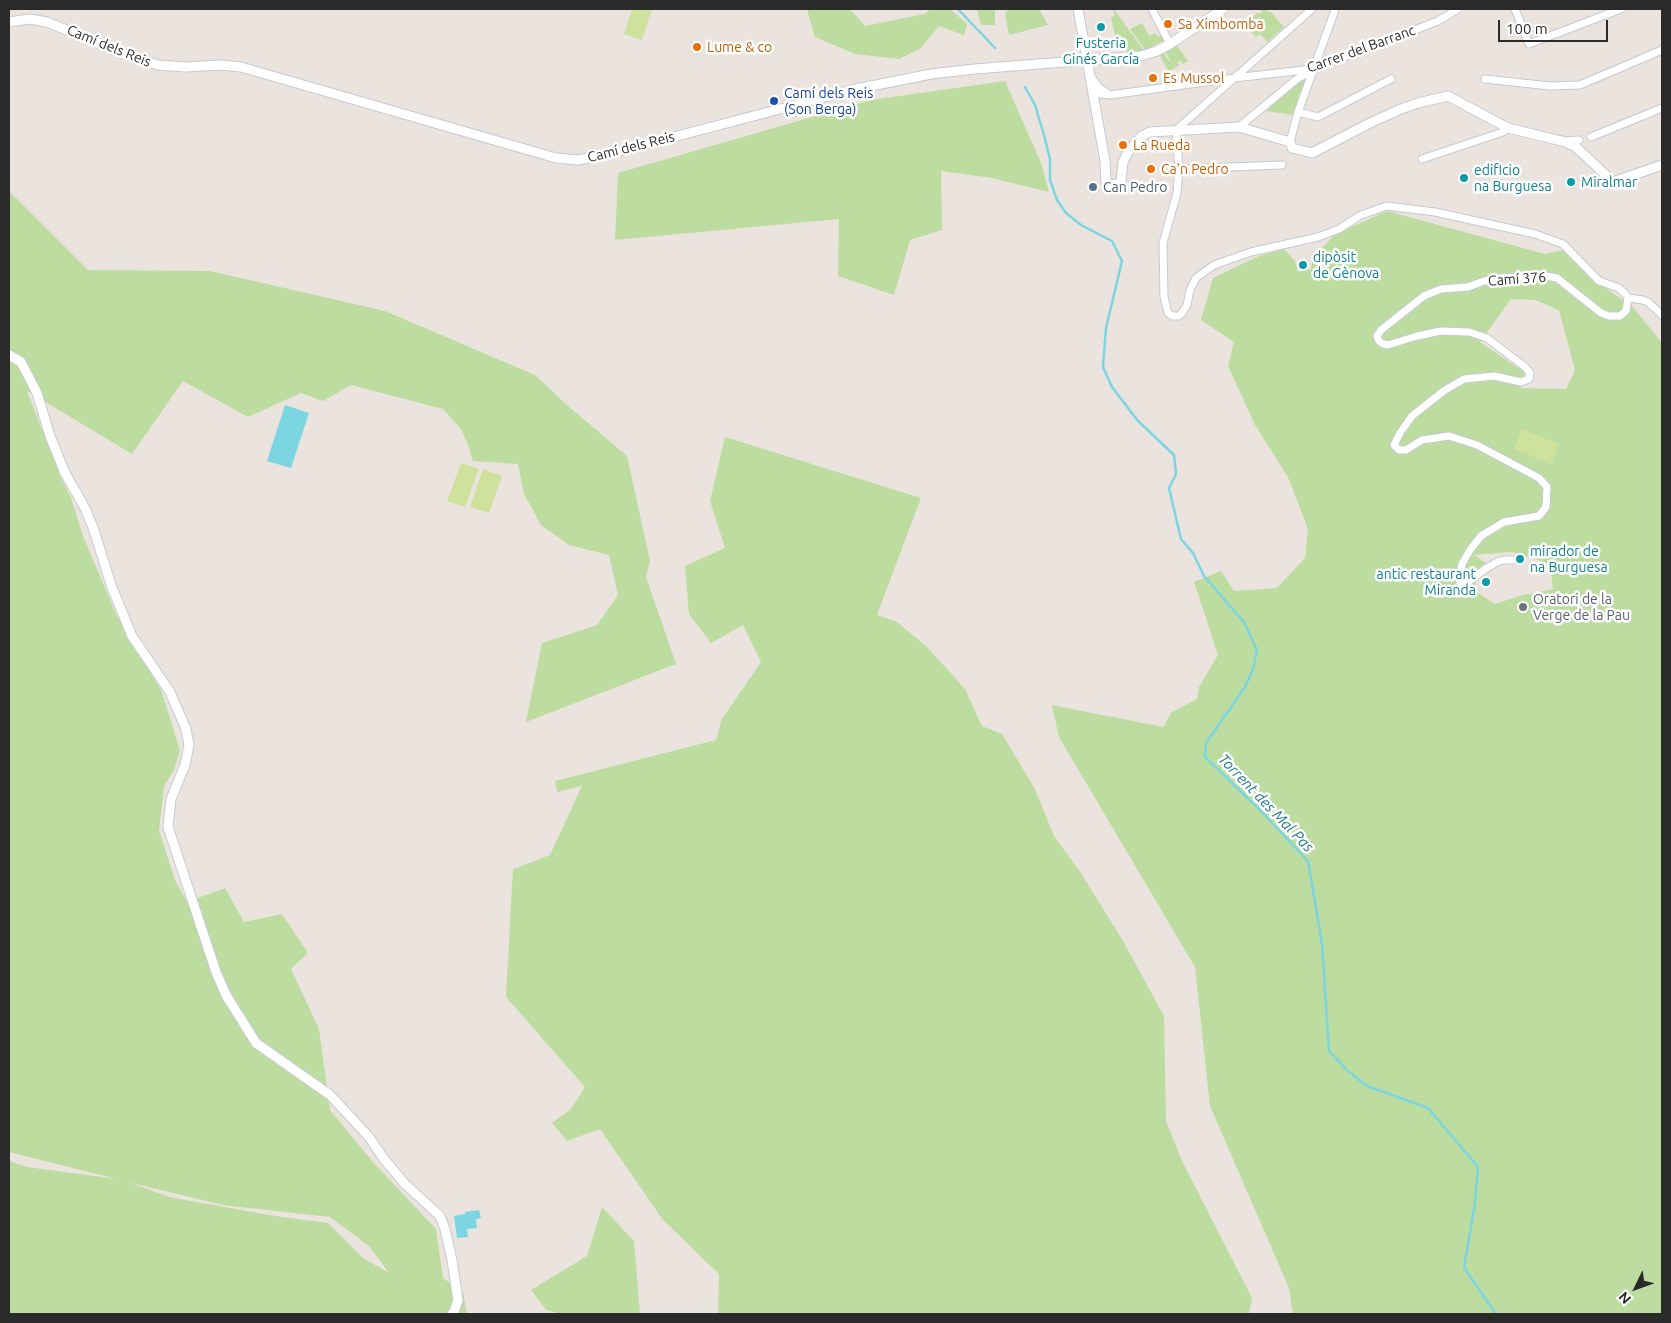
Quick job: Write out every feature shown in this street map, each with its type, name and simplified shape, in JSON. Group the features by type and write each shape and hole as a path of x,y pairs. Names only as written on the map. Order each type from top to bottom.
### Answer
{"street":[{"path":"1078,9 1105,160 1106,182 1110,185 1118,184 1121,181 1125,158 1133,145 1142,136 1150,132 1239,128 1290,142"},
{"path":"1152,9 1170,44"},
{"name":"Camí dels Reis","path":"9,22 30,19 47,22 132,57 158,65 241,67 556,158 578,160 614,153 856,90 931,74 1086,60 1132,58 1150,54 1170,44 1223,9"},
{"path":"1176,130 1312,9"},
{"name":"Carrer del Barranc","path":"1093,92 1110,95 1313,69 1438,21 1458,9"},
{"path":"1516,9 1529,44 1621,9"},
{"path":"1335,10 1298,112 1290,142 1292,148 1312,153 1401,109 1448,96 1508,128 1575,146 1613,182 1662,165"},
{"path":"1484,79 1550,86 1580,85 1662,50"},
{"path":"1239,128 1297,79 1313,69"},
{"path":"1088,70 1098,87 1110,95"},
{"path":"1298,112 1318,117 1391,79"},
{"path":"1591,137 1662,108"},
{"path":"1422,159 1503,132 1508,128"},
{"path":"1176,130 1179,169 1176,196 1163,243 1164,297 1168,313 1172,316 1179,316 1183,312 1196,278 1214,265 1251,252 1318,237 1339,230 1359,216 1386,206 1435,212 1535,234 1563,244 1599,281 1619,288 1628,298 1636,298 1648,302 1662,315"},
{"path":"1562,141 1578,140"},
{"path":"1179,169 1282,165"},
{"name":"Camí 376","path":"1513,560 1497,562 1485,568 1467,583 1460,583 1459,578 1462,564 1481,536 1504,522 1539,516 1546,507 1547,487 1540,478 1477,446 1449,436 1422,440 1406,450 1399,450 1394,445 1412,416 1432,399 1464,379 1494,376 1521,382 1530,379 1530,373 1487,338 1469,332 1441,331 1416,336 1388,345 1379,341 1377,336 1381,330 1424,296 1441,289 1468,287 1484,281 1501,278 1546,276 1557,278 1601,314 1610,316 1620,316 1626,311 1628,298"},
{"path":"9,355 21,362 38,392 50,436 65,473 85,508 111,585 132,636 170,692 186,729 189,745 185,765 171,799 168,827 216,972 226,995 256,1043 330,1095 369,1136 384,1159 404,1183 440,1216 452,1260 458,1300 452,1314"}],"green space":[{"path":"632,9 652,9 642,40 624,34"},
{"path":"807,9 850,9 865,26 925,14 931,9 950,9 967,24 964,35 939,26 921,48 899,59 855,54 815,37"},
{"path":"977,9 995,9 995,25 981,25"},
{"path":"1008,9 1039,9 1048,25 1009,35 1005,14"},
{"path":"1113,9 1144,51 1127,52 1125,45 1123,46 1121,35 1118,35 1119,39 1116,40 1111,17 1115,16"},
{"path":"1262,9 1268,9 1266,10 1270,11 1284,27 1267,42 1260,34 1256,37 1244,24 1250,19 1253,22 1251,19 1258,12 1260,14"},
{"path":"1142,23 1149,36 1155,33 1158,37 1162,35 1165,40 1145,50 1130,29"},
{"path":"1176,44 1188,61 1183,64 1180,60 1178,62 1179,65 1169,72 1159,54 1163,52 1169,61 1165,51"},
{"path":"1302,79 1306,80 1302,93 1299,93 1298,98 1300,100 1294,115 1266,111"},
{"path":"1005,81 1041,163 1049,192 992,178 941,171 942,230 910,240 894,295 838,276 839,219 615,240 618,173 871,100"},
{"path":"9,191 88,270 210,271 385,311 535,375 627,456 650,561 646,577 676,664 526,722 542,643 597,625 618,595 609,555 569,545 541,525 524,494 518,464 473,461 461,429 443,409 351,385 323,401 301,393 248,417 183,381 132,454 27,391 61,478 71,498 83,536 116,614 161,690 180,750 174,770 164,786 159,831 175,880 187,902 225,888 244,922 282,914 308,953 291,969 319,1029 330,1110 373,1162 436,1229 443,1278 463,1292 467,1314 9,1314 9,1161 27,1167 117,1179 9,1152","holes":["128,1182 223,1205 330,1217 369,1246 389,1273 363,1258 328,1223 275,1216 169,1197"]},
{"path":"1387,211 1545,254 1563,250 1589,277 1632,306 1662,343 1662,1314 1293,1314 1289,1288 1210,1106 1195,967 1059,737 1052,705 1163,727 1172,712 1197,699 1199,687 1218,655 1194,582 1221,571 1234,591 1277,588 1305,558 1308,529 1288,477 1255,425 1228,366 1234,342 1201,320 1213,278 1259,256 1284,249 1295,261 1298,272 1311,269 1313,257 1336,234","holes":["1511,299 1535,300 1559,310 1575,370 1566,389 1521,388 1524,372 1480,342","1512,552 1550,564 1553,589 1519,596 1495,604 1478,593 1474,587 1486,563 1474,555"]},
{"path":"1522,429 1559,444 1552,464 1514,449"},
{"path":"725,437 921,498 877,615 897,622 927,647 965,689 982,726 1002,734 1035,789 1054,836 1079,870 1123,941 1164,1016 1166,1121 1183,1163 1252,1298 1249,1314 718,1314 719,1274 663,1220 600,1129 567,1141 552,1123 571,1109 585,1087 506,997 513,869 550,855 582,786 557,792 555,781 716,740 722,719 761,662 743,625 711,643 689,614 685,566 725,548 710,501"},
{"path":"461,463 479,469 465,507 447,501"},
{"path":"483,469 502,476 489,513 470,507"},
{"path":"602,1207 634,1241 640,1314 561,1314 546,1310 531,1290 587,1256"}],"water":[{"path":"285,405 309,413 291,468 267,461"},
{"path":"479,1210 481,1218 476,1219 477,1228 467,1229 468,1237 457,1238 454,1216"}],"waterway":[{"name":"Torrent des Mal Pas","path":"958,9 995,48"},
{"name":"Torrent des Mal Pas","path":"1025,87 1035,105 1044,135 1050,159 1050,180 1057,200 1066,213 1081,225 1112,241 1122,261 1106,328 1103,367 1112,387 1138,421 1174,455 1176,474 1169,488 1181,539 1193,553 1204,576 1244,622 1257,650 1253,669 1245,687 1206,743 1205,757 1257,807 1308,861 1322,944 1329,1051 1348,1071 1367,1086 1428,1108 1478,1167 1475,1203 1464,1268 1496,1314"}],"place":[{"name":"Sa Ximbomba","path":"1168,24"},
{"name":"Fusteria Ginés García","path":"1101,27"},
{"name":"Lume & co","path":"697,47"},
{"name":"Es Mussol","path":"1153,78"},
{"name":"Camí dels Reis (Son Berga)","path":"774,101"},
{"name":"La Rueda","path":"1123,145"},
{"name":"Ca'n Pedro","path":"1151,169"},
{"name":"edificio na Burguesa","path":"1464,178"},
{"name":"Miralmar","path":"1571,182"},
{"name":"Can Pedro","path":"1093,187"},
{"name":"dipòsit de Gènova","path":"1303,265"},
{"name":"mirador de na Burguesa","path":"1520,559"},
{"name":"antic restaurant Miranda","path":"1486,582"},
{"name":"Oratori de la Verge de la Pau","path":"1523,607"}]}
